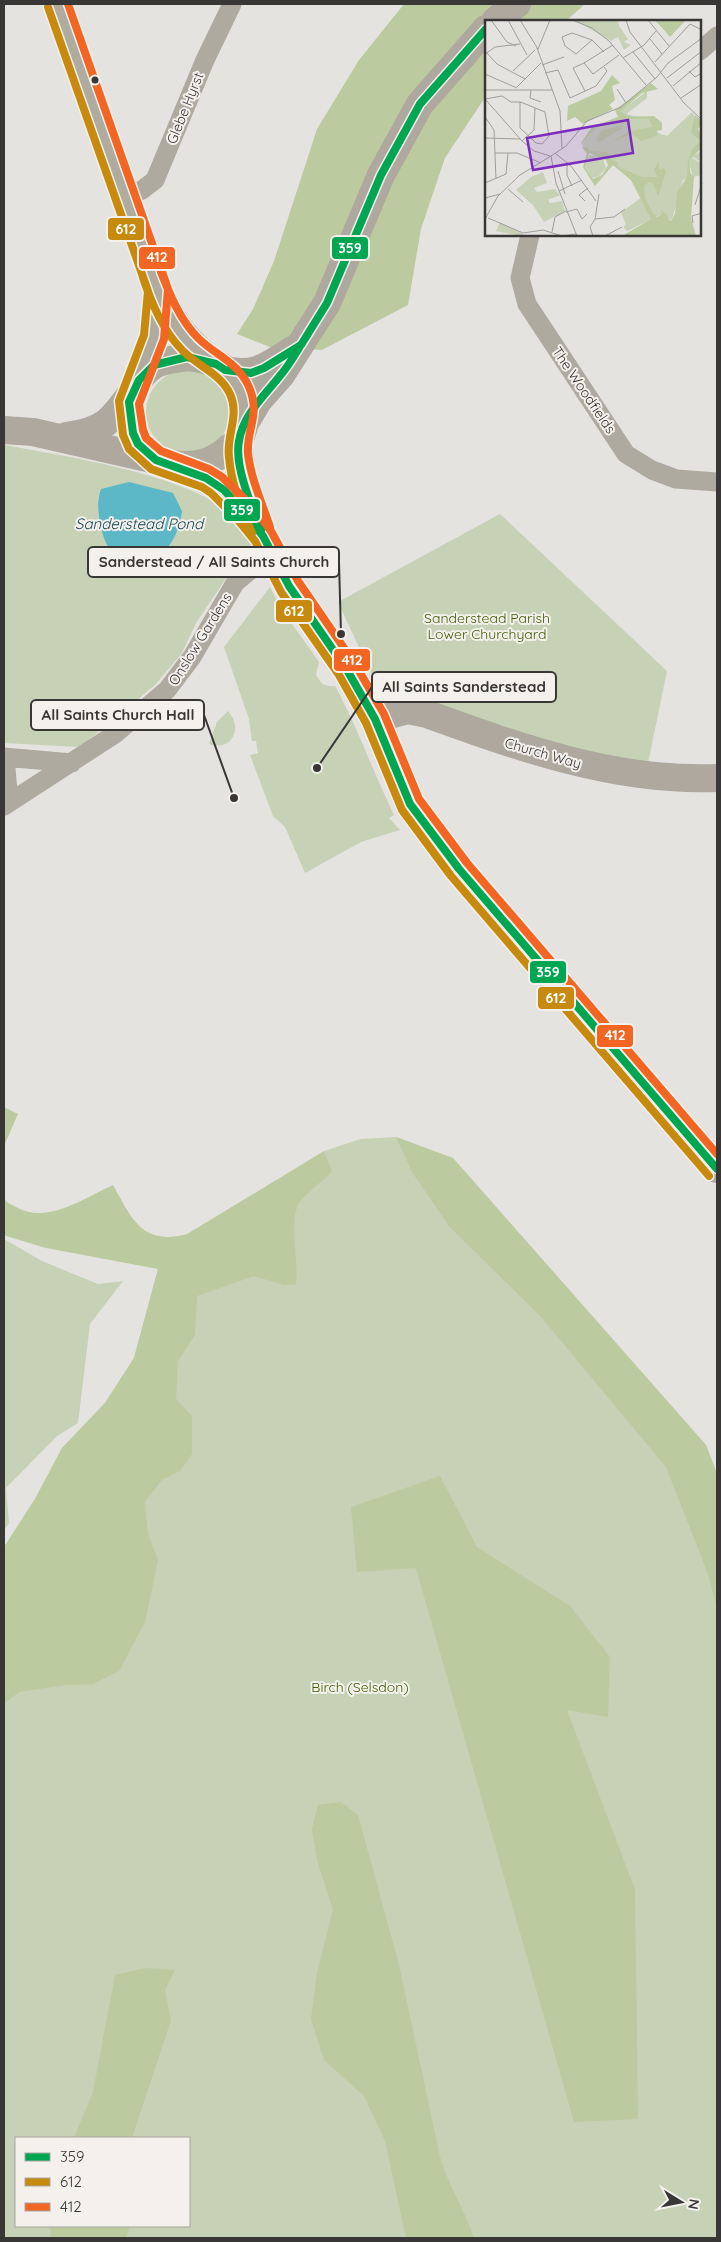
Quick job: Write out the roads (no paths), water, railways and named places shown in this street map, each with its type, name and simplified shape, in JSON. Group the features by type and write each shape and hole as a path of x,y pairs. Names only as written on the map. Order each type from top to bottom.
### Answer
{"main road":[{"path":"57,4 158,290 179,331 192,345 221,367 241,394 244,406 240,436 244,487 268,547 289,586 347,670 375,719 410,804 434,836 572,1002 717,1169"},
{"path":"496,20 517,4"},
{"path":"158,290 154,337 129,402 133,433 138,444 162,462 194,465 209,462 217,459 240,436 258,400 281,375 327,303 382,175 420,104 485,30"},
{"path":"58,437 88,434 100,429 113,419 136,386 154,365 172,359 199,359 221,367 251,373 264,368 301,345"},
{"path":"4,430 33,432 58,437 162,462 206,478 232,497 268,547"},
{"name":"Church Way","path":"375,719 408,710 426,714 556,758 610,770 688,780 717,778"}],"street":[{"name":"Glebe Hyrst","path":"124,198 142,190 155,180 204,60 232,4"},
{"path":"701,49 717,36"},
{"name":"The Woodfields","path":"530,236 520,278 527,304 626,454 652,470 676,479 717,482"},
{"name":"Onslow Gardens","path":"6,805 115,734 167,690 192,657 235,583 253,568 268,547"},
{"path":"6,805 4,757 72,763"}],"water":[{"name":"Sanderstead Pond","path":"129,482 173,493 182,511 177,531 168,547 156,558 143,564 129,564 117,558 107,544 100,523 98,506 101,489"}],"place":[{"name":"Sanderstead / All Saints Church","path":"341,634"},
{"name":"All Saints Sanderstead","path":"317,768"},
{"name":"All Saints Church Hall","path":"234,798"}],"park label":[{"name":"Sanderstead Parish Lower Churchyard","path":"487,626"},
{"name":"Birch (Selsdon)","path":"360,1687"}]}
